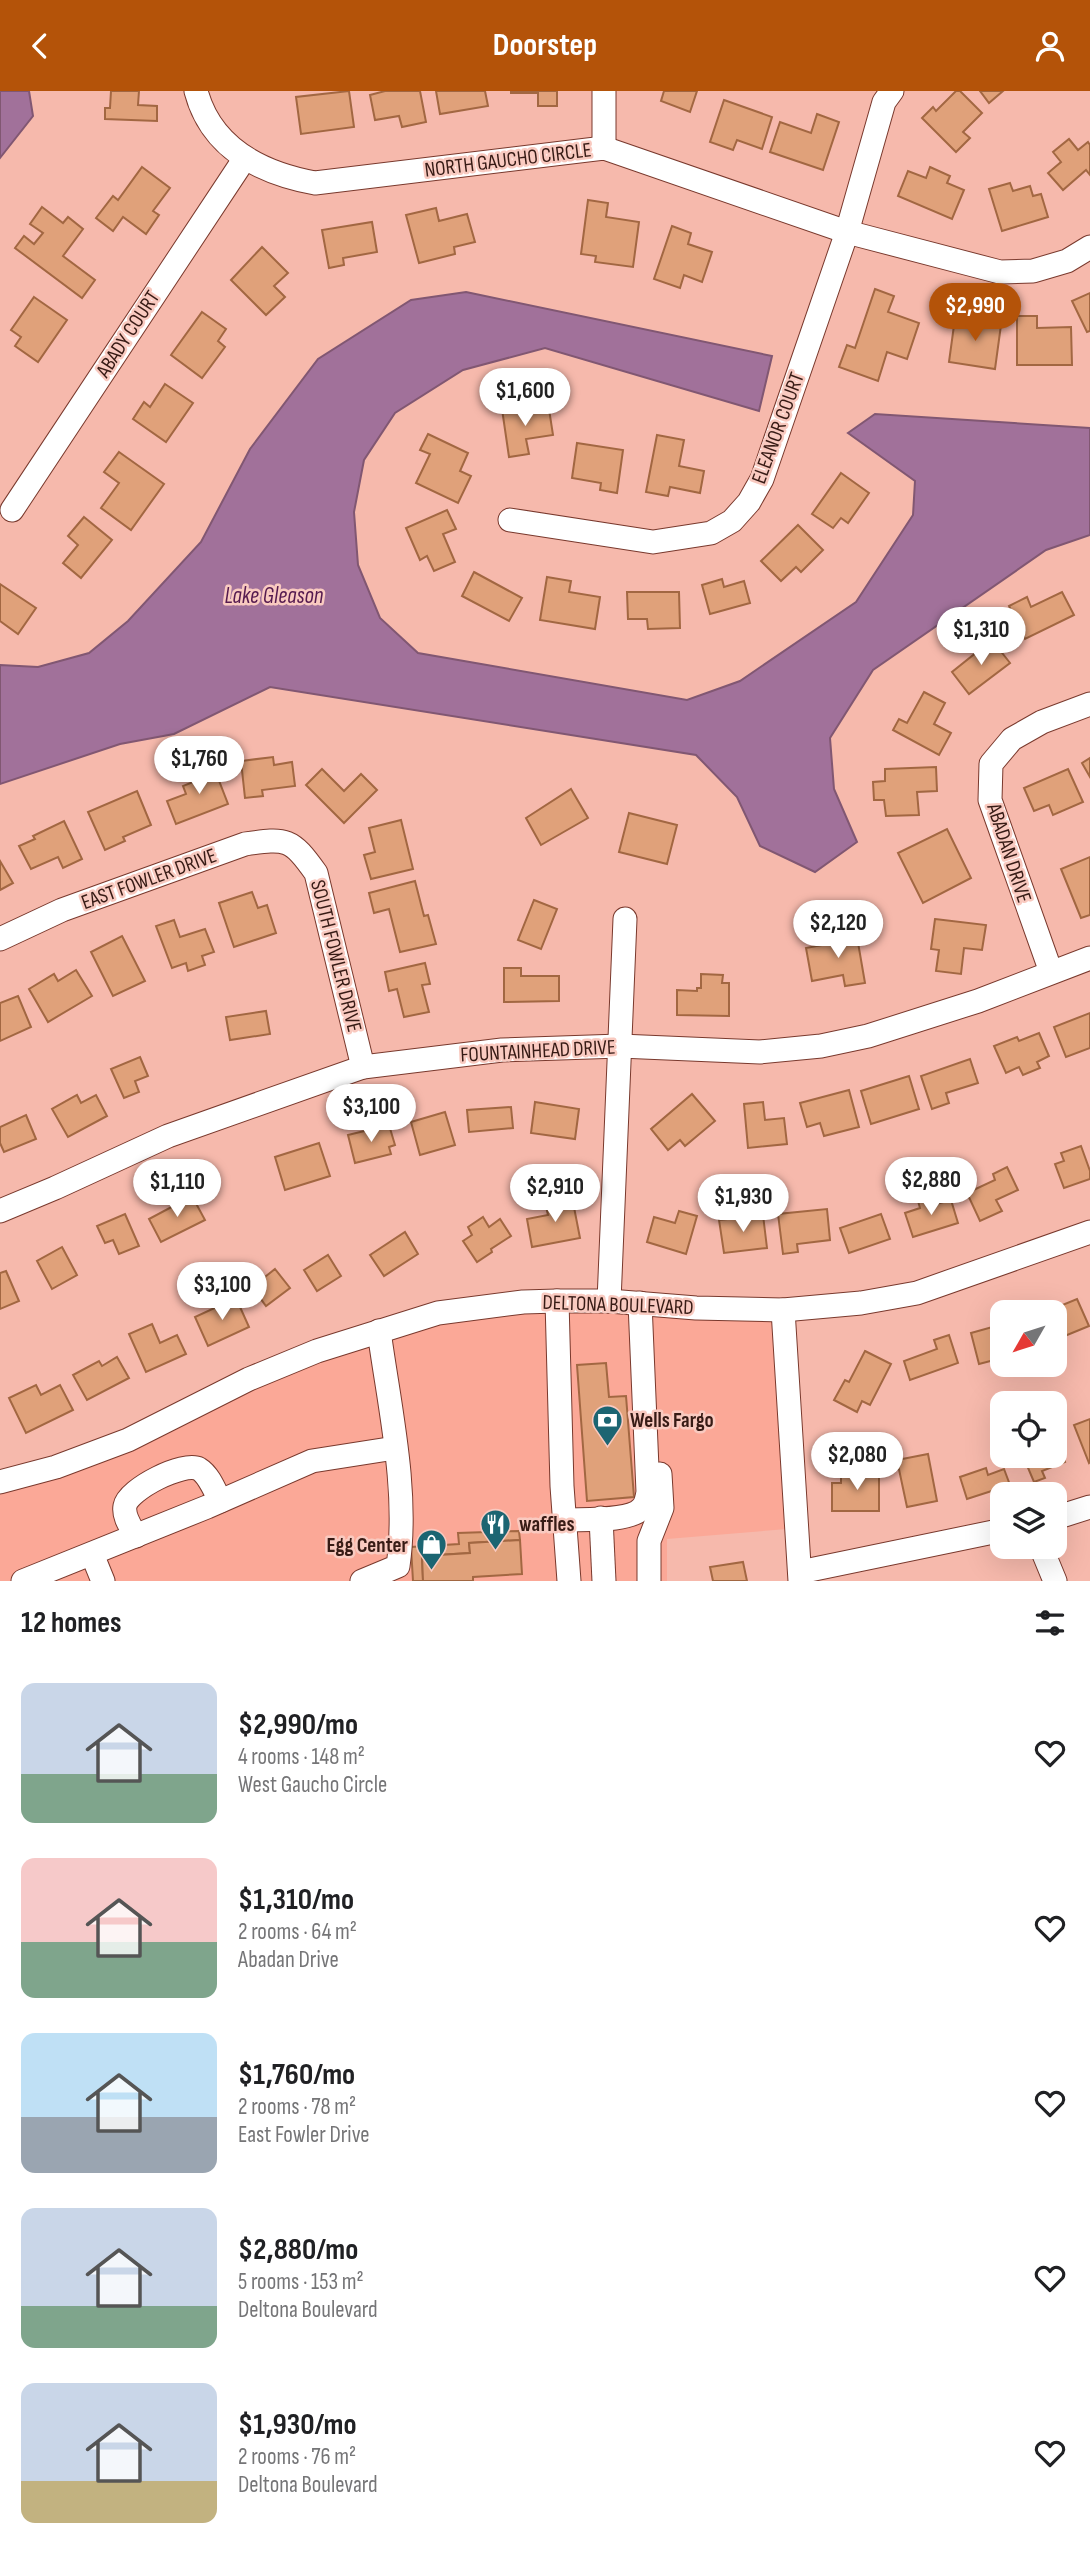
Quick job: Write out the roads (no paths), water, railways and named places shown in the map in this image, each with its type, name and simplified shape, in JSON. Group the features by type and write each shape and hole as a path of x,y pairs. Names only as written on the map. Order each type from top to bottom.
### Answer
{"street":[{"name":"NORTH GAUCHO CIRCLE","path":"196,91 201,110 219,137 245,158 287,177 315,183 604,148 848,232 1000,272 1033,271 1068,261 1090,247"},
{"path":"604,91 604,148"},
{"name":"ELEANOR COURT","path":"510,520 653,542 711,533 732,521 749,502 762,479 848,232 884,102 892,91"},
{"name":"ABADY COURT","path":"12,510 245,158"},
{"name":"ABADAN DRIVE","path":"1051,972 990,800 990,764 1012,739 1042,722 1090,704"},
{"name":"EAST FOWLER DRIVE","path":"0,939 62,910 245,844 276,839 300,850"},
{"name":"SOUTH FOWLER DRIVE","path":"300,850 316,873 363,1067"},
{"path":"609,1301 625,919"},
{"name":"FOUNTAINHEAD DRIVE","path":"0,1211 168,1136 363,1067 502,1050 620,1046 760,1052 821,1046 868,1036 978,1001 1090,958"},
{"name":"DELTONA BOULEVARD","path":"0,1482 56,1467 128,1440 249,1379 317,1351 438,1313 523,1302 557,1301 783,1310 861,1303 917,1293 1090,1232"},
{"path":"557,1301 562,1486 569,1581"},
{"path":"565,1520 632,1515 643,1507 646,1500 648,1492 640,1303"},
{"path":"783,1310 800,1577 990,1533"},
{"path":"362,1581 398,1566 402,1541 395,1448 379,1331"},
{"path":"642,1360 655,1384 662,1508 649,1541 649,1581"},
{"path":"23,1581 312,1461 395,1448"},
{"path":"136,1536 125,1516 127,1498 154,1481 185,1468 198,1469 204,1473 220,1501"},
{"path":"1067,1514 1090,1507"},
{"path":"601,1518 604,1581"},
{"path":"92,1554 103,1581"},
{"path":"1046,1559 1055,1581"}],"water":[{"path":"0,91 29,91 33,116 0,158"},
{"name":"Lake Gleason","path":"466,292 772,356 759,411 545,348 463,370 395,413 364,460 354,512 358,565 380,618 418,653 687,700 740,681 856,602 913,515 915,481 848,433 875,414 1090,428 1090,535 1046,550 873,670 830,738 834,789 857,842 815,872 760,846 737,797 696,755 270,687 174,734 120,744 0,784 0,665 38,667 89,653 128,621 201,542 250,449 318,359 411,300"}],"place":[{"name":"Wells Fargo","path":"607,1447"},
{"name":"waffles","path":"496,1551"},
{"name":"Egg Center","path":"431,1572"}]}
